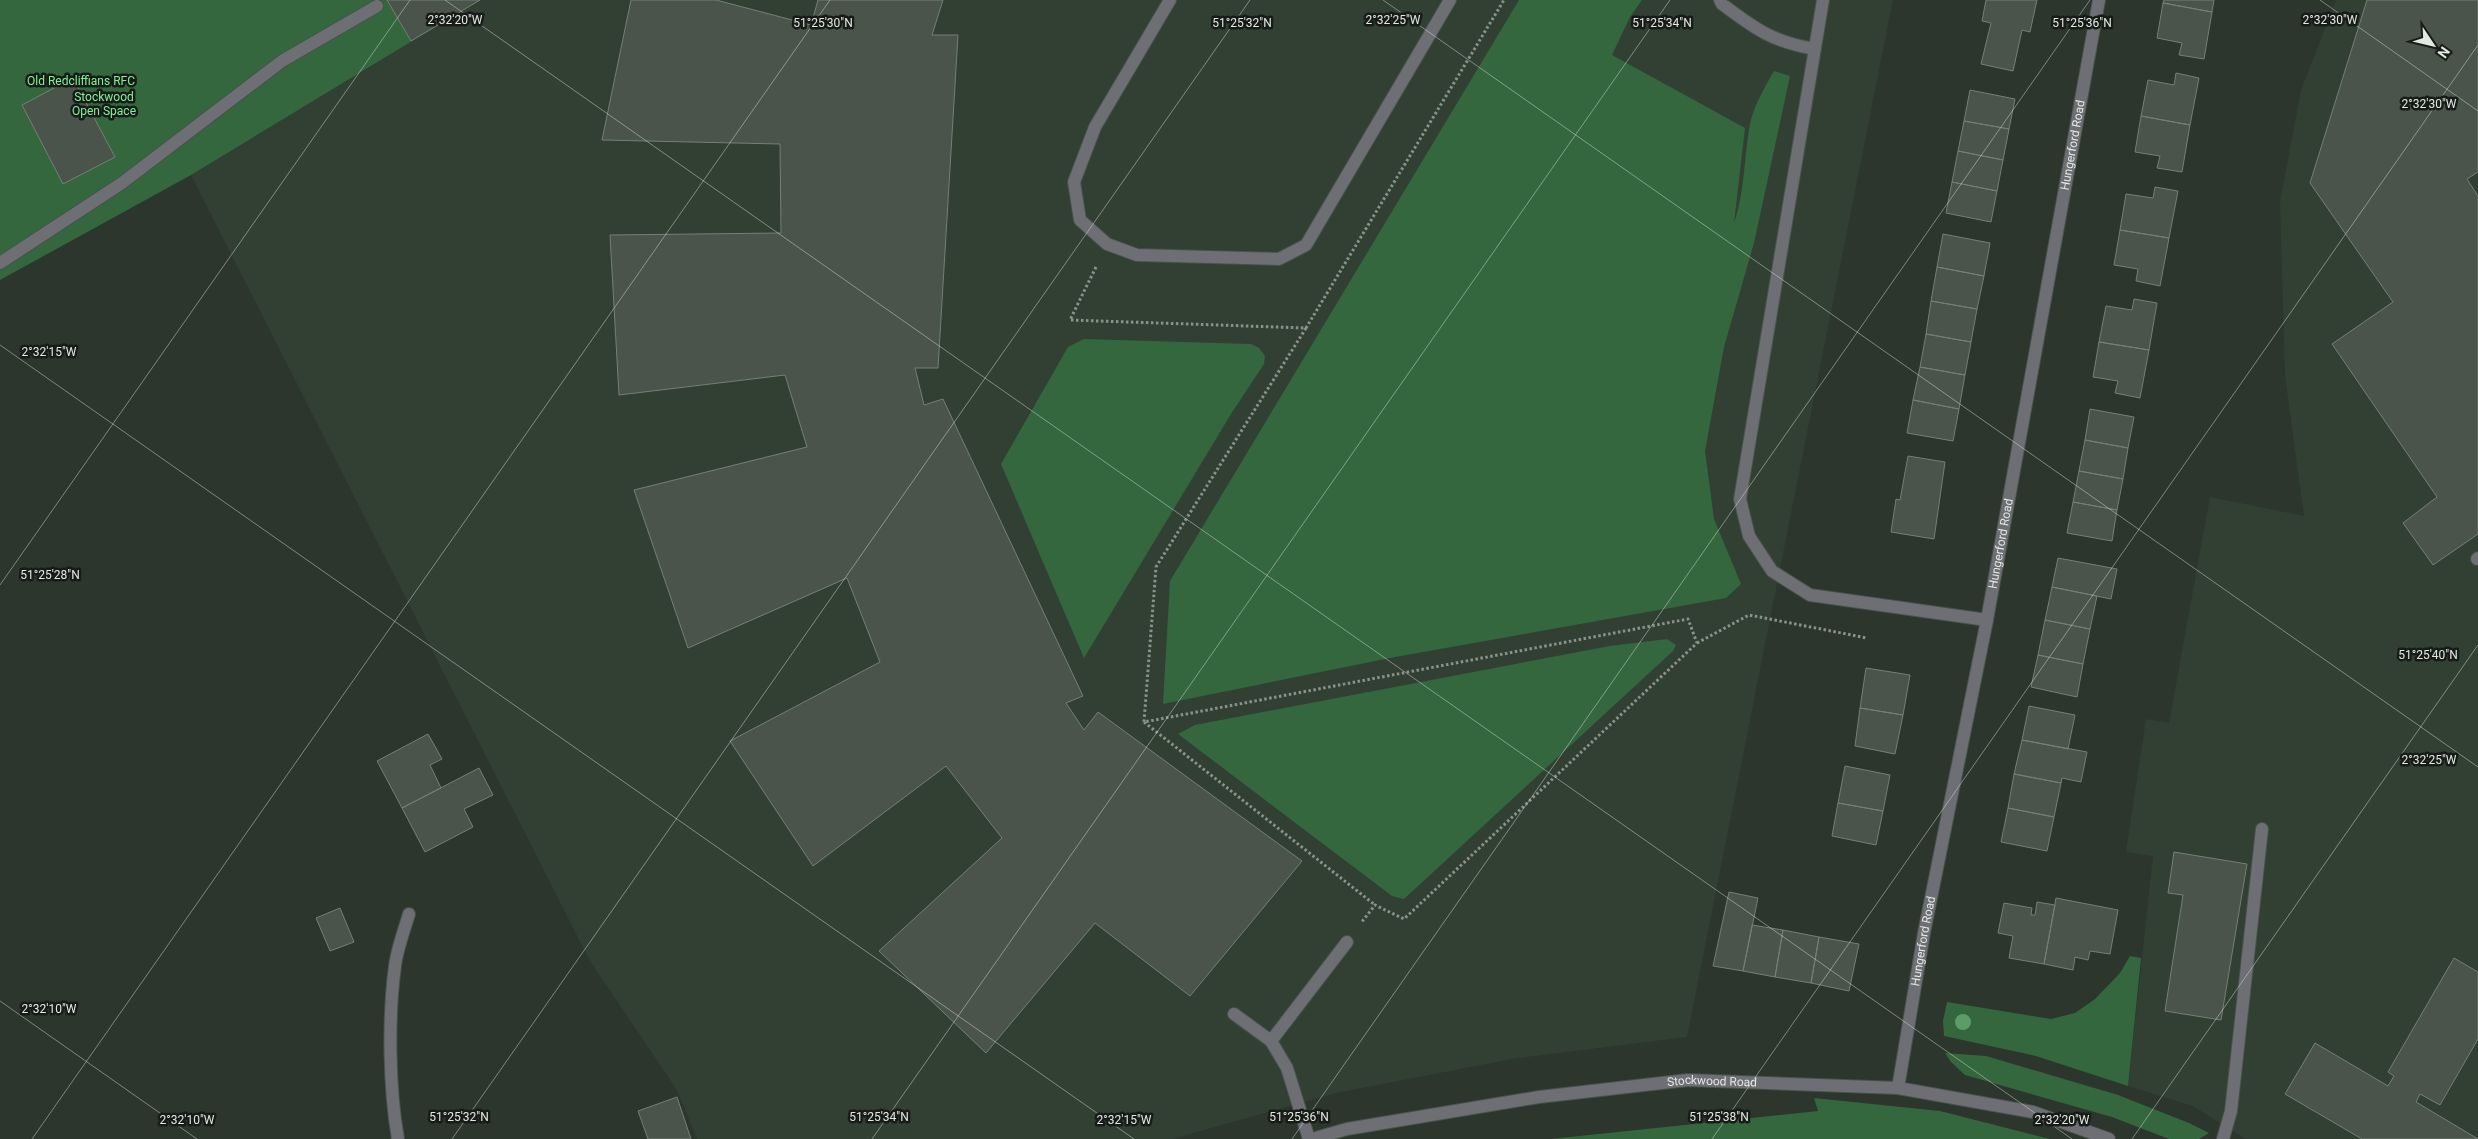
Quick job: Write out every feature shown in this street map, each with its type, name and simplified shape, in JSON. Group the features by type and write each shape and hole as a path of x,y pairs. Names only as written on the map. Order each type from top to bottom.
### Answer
{"street":[{"path":"1170,0 1095,127 1074,182 1080,220 1107,244 1138,255 1279,259 1306,245 1450,0"},
{"path":"1720,0 1722,4 1760,33 1792,46 1815,49"},
{"path":"1823,0 1740,499 1749,536 1772,571 1810,595 1986,620"},
{"name":"Hungerford Road","path":"1898,1088 1924,933 1986,620 2099,0"},
{"path":"0,264 122,182 282,61 377,6"},
{"path":"2223,1139 2231,1111 2262,829"},
{"path":"398,1139 392,1053 392,1015 395,965 409,914"},
{"path":"1271,1041 1347,942"},
{"path":"1234,1014 1271,1041 1287,1068 1310,1139"},
{"name":"Stockwood Road","path":"1310,1139 1347,1129 1539,1097 1688,1080 1898,1088 2033,1112 2109,1139"}],"path":[{"path":"1144,722 1156,567 1306,328"},
{"path":"1144,722 1374,905 1404,919 1697,643 1749,615 1867,638"},
{"path":"1144,722 1688,619 1697,643"},
{"path":"1347,942 1374,905"}],"shaded area":[{"path":"480,0 1893,0 1687,1037 1517,1058 1336,1093 1172,1139 697,1139 677,1090 590,961 191,175"},
{"path":"2336,0 2478,0 2478,1139 2246,1139 2193,1106 2128,1086 2153,856 2126,852 2146,719 2169,723 2210,497 2304,516 2285,376 2280,202 2301,90"}],"green space":[{"name":"Stockwood Open Space","path":"0,0 480,0 191,175 0,280"},
{"path":"1519,0 1642,0 1630,17 1612,55 1745,128 1734,223 1738,211 1748,136 1754,110 1774,71 1790,76 1754,243 1724,347 1705,451 1714,519 1741,584 1726,598 1395,657 1163,704 1170,581"},
{"path":"1084,339 1251,344 1259,348 1265,356 1264,364 1231,414 1084,658 1001,464 1068,347"},
{"path":"1667,639 1676,645 1673,651 1404,899 1392,896 1178,734 1195,725 1610,646"},
{"path":"2130,956 2141,958 2128,1086 2036,1056 1944,1036 1943,1021 1947,1002 2051,1019 2075,1013 2095,999 2120,973"},
{"path":"1945,1053 1986,1056 2118,1095 2189,1123 2209,1133 2199,1139 2169,1139 2112,1117 1965,1075 1951,1062"},
{"path":"1814,1098 1940,1111 2050,1139 1551,1139 1818,1111"}],"building":[{"path":"387,0 480,0 411,41"},
{"path":"631,0 716,0 811,25 818,0 943,0 932,35 958,35 938,368 915,368 924,405 943,399 1083,696 1066,703 1084,730 1098,712 1302,861 1190,996 1095,923 986,1053 879,951 1002,838 946,766 813,866 730,741 880,662 847,578 688,648 634,490 807,447 785,375 619,395 610,235 781,233 780,144 602,140"},
{"path":"1986,0 2037,0 2030,32 2022,30 2013,71 1981,64 1991,23 1982,21"},
{"path":"2164,0 2214,0 2212,12 2163,3"},
{"path":"2367,0 2478,0 2478,172 2467,179 2478,196 2478,534 2433,565 2403,523 2437,497 2332,344 2393,302 2310,183"},
{"path":"2163,3 2212,12 2204,59 2179,55 2182,43 2157,38"},
{"path":"2176,73 2199,78 2190,125 2141,116 2148,80 2174,85"},
{"path":"73,78 115,157 63,184 22,105"},
{"path":"1970,90 2015,99 2009,129 1964,121"},
{"path":"2141,116 2190,125 2182,172 2157,168 2160,156 2135,152"},
{"path":"1964,121 2009,129 2003,160 1958,151"},
{"path":"1958,151 2003,160 1997,191 1952,182"},
{"path":"1952,182 1997,191 1991,222 1946,213"},
{"path":"2155,187 2178,191 2169,238 2120,230 2126,194 2153,198"},
{"path":"2120,230 2169,238 2160,286 2136,281 2138,269 2114,265"},
{"path":"1943,234 1990,243 1984,276 1937,267"},
{"path":"1937,267 1984,276 1977,309 1931,301"},
{"path":"2134,299 2157,303 2149,350 2099,342 2106,306 2132,310"},
{"path":"1931,301 1977,309 1971,342 1926,334"},
{"path":"1926,334 1971,342 1965,375 1920,367"},
{"path":"2099,342 2149,350 2140,398 2115,393 2118,381 2093,377"},
{"path":"1920,367 1965,375 1959,409 1913,400"},
{"path":"1913,400 1959,409 1953,441 1907,433"},
{"path":"2090,409 2134,417 2128,448 2085,440"},
{"path":"2085,440 2128,448 2123,479 2079,471"},
{"path":"1908,456 1945,462 1934,539 1891,532 1896,499 1900,500"},
{"path":"2079,471 2123,479 2117,510 2073,502"},
{"path":"2073,502 2117,510 2112,541 2067,533"},
{"path":"2058,558 2117,569 2111,599 2052,587"},
{"path":"2052,587 2097,596 2090,629 2045,620"},
{"path":"2045,620 2090,629 2083,664 2038,655"},
{"path":"2038,655 2083,664 2077,697 2031,687"},
{"path":"1866,668 1910,675 1903,715 1860,708"},
{"path":"2029,706 2075,715 2068,749 2022,740"},
{"path":"1860,708 1903,715 1895,754 1855,746"},
{"path":"428,734 442,759 430,765 441,788 402,808 377,761"},
{"path":"2022,740 2087,752 2081,782 2062,778 2061,783 2014,774"},
{"path":"1845,766 1890,775 1883,811 1838,803"},
{"path":"479,768 493,795 464,809 473,827 425,852 402,808"},
{"path":"2014,774 2061,783 2054,817 2008,808"},
{"path":"1838,803 1883,811 1876,845 1832,836"},
{"path":"2008,808 2054,817 2047,851 2001,842"},
{"path":"2174,852 2247,864 2221,1020 2165,1011 2183,895 2168,893"},
{"path":"1729,892 1758,898 1743,971 1713,966"},
{"path":"2056,898 2118,910 2110,954 2090,951 2088,960 2075,957 2073,970 2044,964"},
{"path":"2037,902 2055,905 2044,964 2009,958 2013,936 1998,933 2004,903 2032,908 2031,915 2035,915"},
{"path":"340,908 354,942 330,951 316,918"},
{"path":"1752,925 1783,930 1775,977 1743,971"},
{"path":"1783,930 1819,937 1811,983 1775,977"},
{"path":"1819,937 1859,944 1849,991 1811,983"},
{"path":"2454,958 2478,972 2478,1039 2440,1105 2420,1094 2416,1102 2478,1139 2362,1139 2285,1094 2315,1043 2388,1086 2394,1076 2388,1072"},
{"path":"677,1097 691,1139 648,1139 638,1111"}],"park label":[{"name":"Old Redcliffians RFC","path":"81,81"}]}
